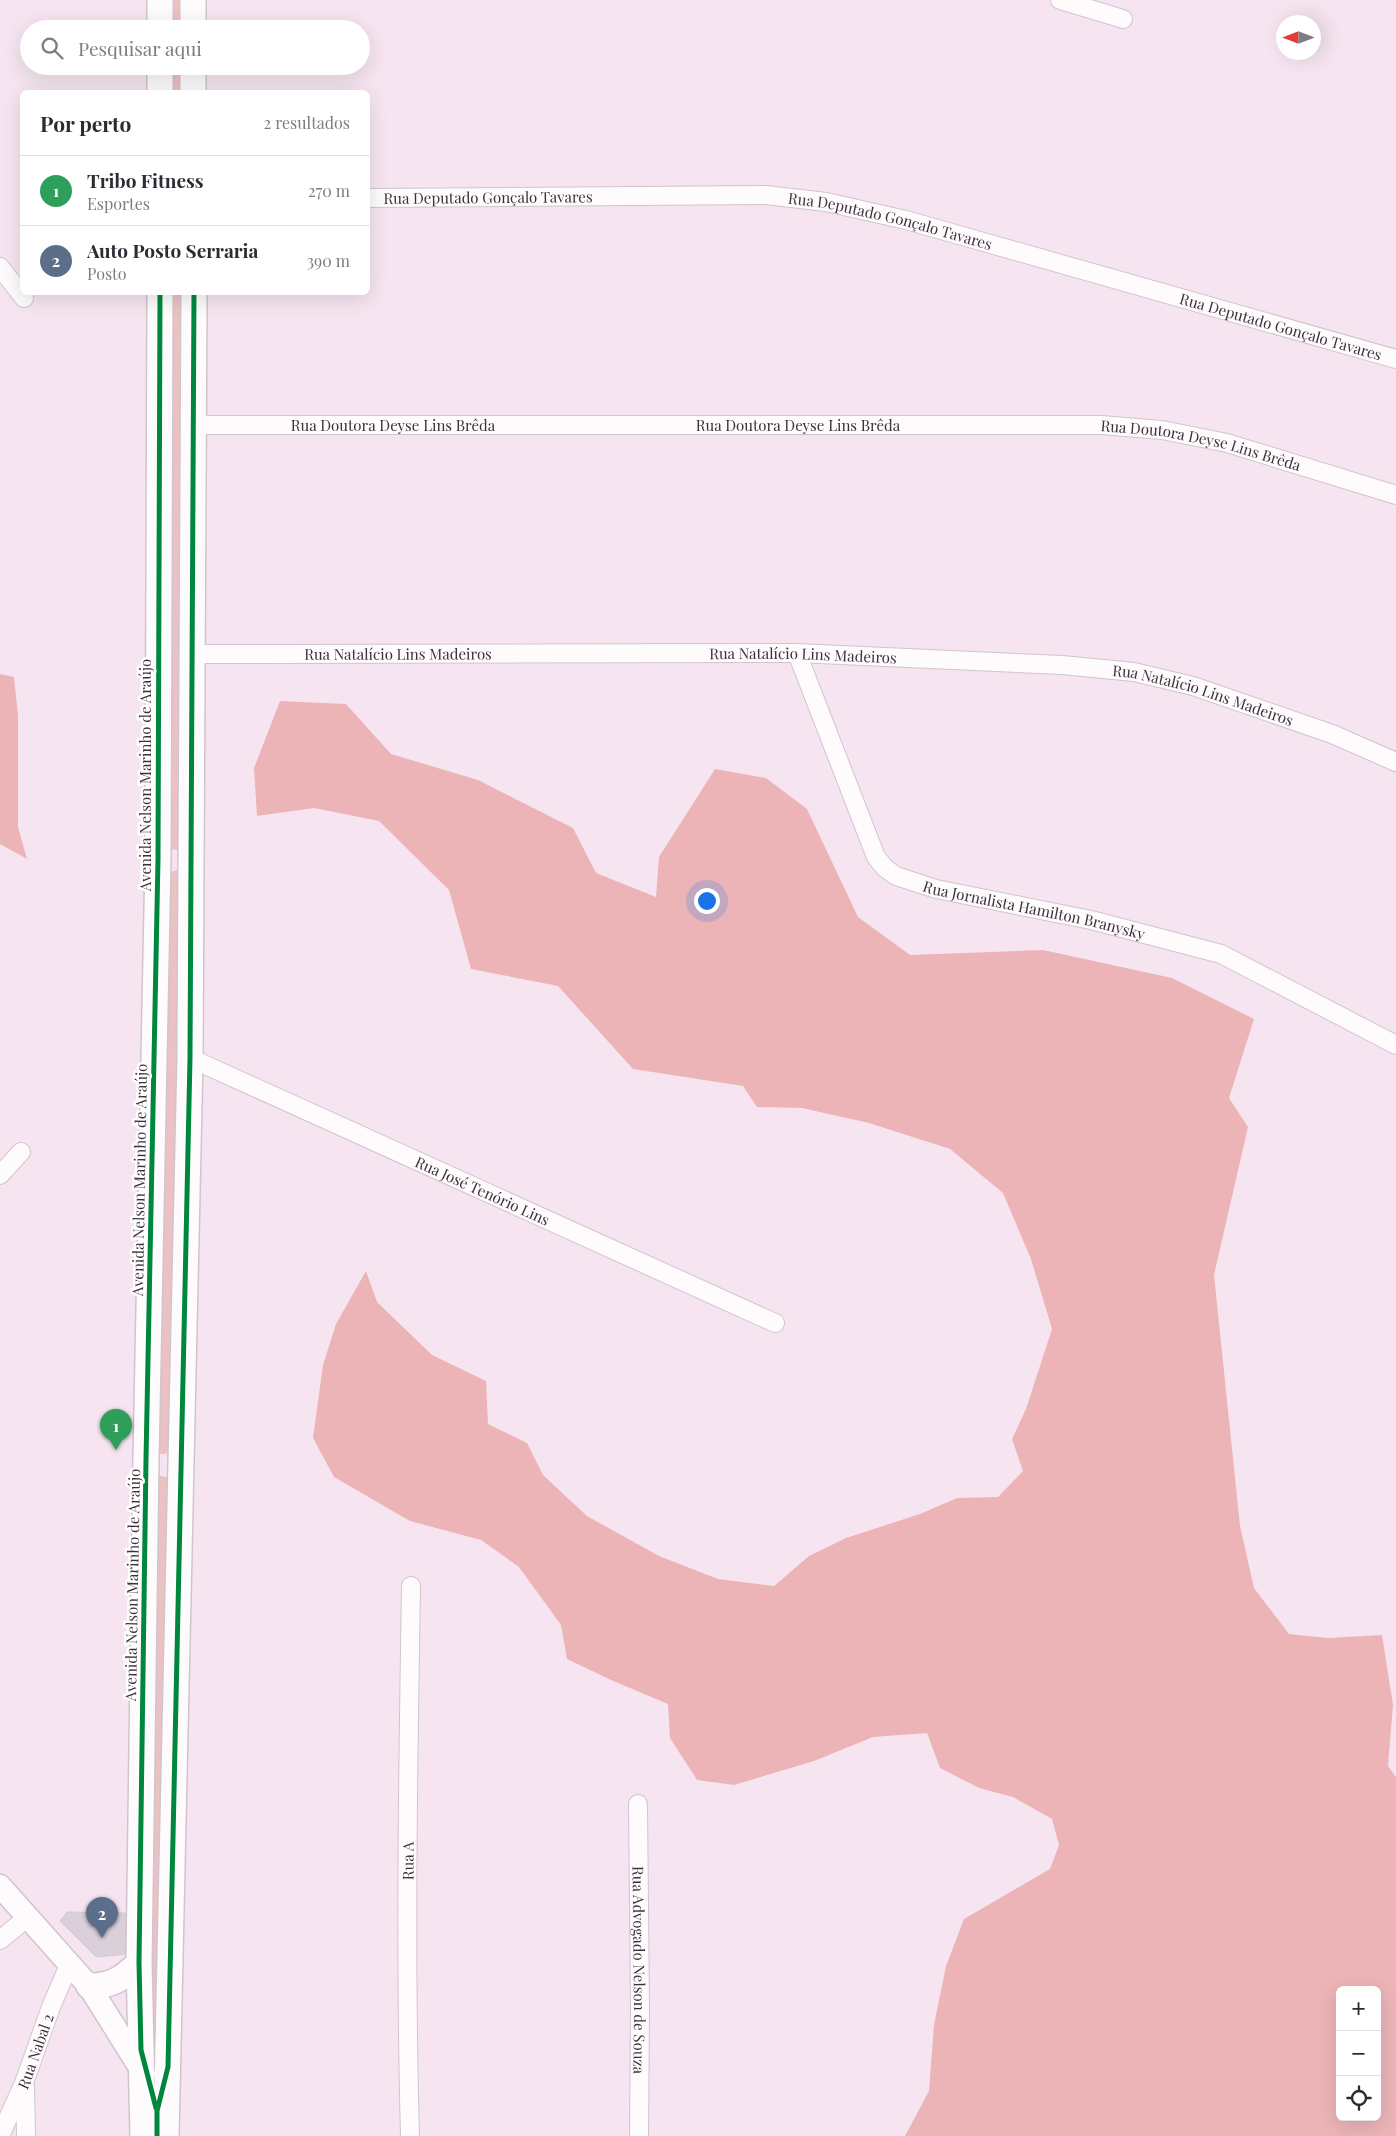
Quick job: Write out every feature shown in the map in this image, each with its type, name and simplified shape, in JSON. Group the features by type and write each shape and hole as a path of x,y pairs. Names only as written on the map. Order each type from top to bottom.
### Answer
{"main road":[{"path":"160,0 160,20"},
{"path":"193,0 193,20"},
{"path":"160,75 160,90"},
{"path":"193,75 194,90"},
{"name":"Avenida Nelson Marinho de Araújo","path":"143,2136 139,1963 146,1459 158,859 160,295"},
{"path":"166,2136 190,1058 194,295"},
{"path":"158,859 192,860"},
{"path":"146,1459 160,1466 181,1465"},
{"path":"89,1986 104,1986 116,1982 139,1963"}],"street":[{"path":"1060,0 1123,19"},
{"name":"Rua Deputado Gonçalo Tavares","path":"370,198 766,195 826,202 906,220 1396,359"},
{"path":"0,267 20,293"},
{"name":"Rua Doutora Deyse Lins Brêda","path":"192,425 1102,425 1162,430 1227,443 1396,495"},
{"name":"Rua Natalício Lins Madeiros","path":"193,654 797,652 1062,664 1134,672 1193,686 1332,734 1396,762"},
{"name":"Rua Jornalista Hamilton Branysky","path":"797,652 876,857 885,868 896,876 936,889 1091,920 1221,954 1396,1045"},
{"name":"Rua José Tenório Lins","path":"190,1058 775,1322"},
{"path":"0,1175 21,1152"},
{"name":"Rua A","path":"410,2136 406,2010 406,1861 411,1586"},
{"name":"Rua Advogado Nelson de Souza","path":"638,1804 639,2136"},
{"path":"0,1886 89,1986 142,2068 166,2136"},
{"path":"0,1940 28,1917"},
{"name":"Rua Nabal 2","path":"0,2136 24,2083 51,2007 69,1965"},
{"path":"24,2083 26,2136"}],"shaded area":[{"path":"170,0 188,0 188,20 170,20"},
{"path":"171,75 189,75 189,90 171,90"},
{"path":"169,295 186,295 180,850 169,849"},
{"path":"0,674 14,677 18,716 18,827 27,859 0,844"},
{"path":"280,701 346,704 391,754 478,780 573,828 596,873 656,897 659,857 715,769 766,778 807,809 858,917 910,955 1043,950 1172,978 1254,1019 1229,1098 1248,1127 1214,1275 1240,1526 1254,1588 1289,1634 1329,1638 1382,1635 1393,1705 1388,1766 1396,1777 1396,2136 905,2136 929,2091 934,2025 946,1966 964,1919 1050,1869 1059,1845 1052,1819 1013,1797 979,1788 940,1768 927,1733 873,1737 814,1761 734,1785 697,1780 670,1738 668,1704 567,1659 561,1625 519,1567 481,1540 410,1521 334,1477 313,1438 323,1365 336,1324 366,1271 377,1302 432,1355 486,1381 488,1424 527,1443 543,1475 587,1516 659,1556 718,1579 774,1586 809,1556 846,1538 920,1514 957,1498 998,1497 1023,1471 1012,1439 1026,1409 1052,1329 1031,1259 1003,1193 950,1149 869,1123 802,1108 757,1107 743,1086 633,1069 558,986 471,969 449,890 379,821 314,808 257,816 254,768"},
{"path":"181,870 171,1448 166,1454 158,1454 168,879 173,871"},
{"path":"156,1475 167,1477 170,1484 161,2026 146,2026"}],"building":[{"path":"67,1912 125,1913 127,1954 96,1957 60,1921"}],"cycle path":[{"path":"156,2108 141,2050 139,1963 146,1459 158,859 160,295"},
{"path":"157,2136 157,2111 168,2067 190,1058 194,295"}],"place":[{"name":"Tribo Fitness","path":"116,1450"},
{"name":"Auto Posto Serraria","path":"102,1938"}]}
